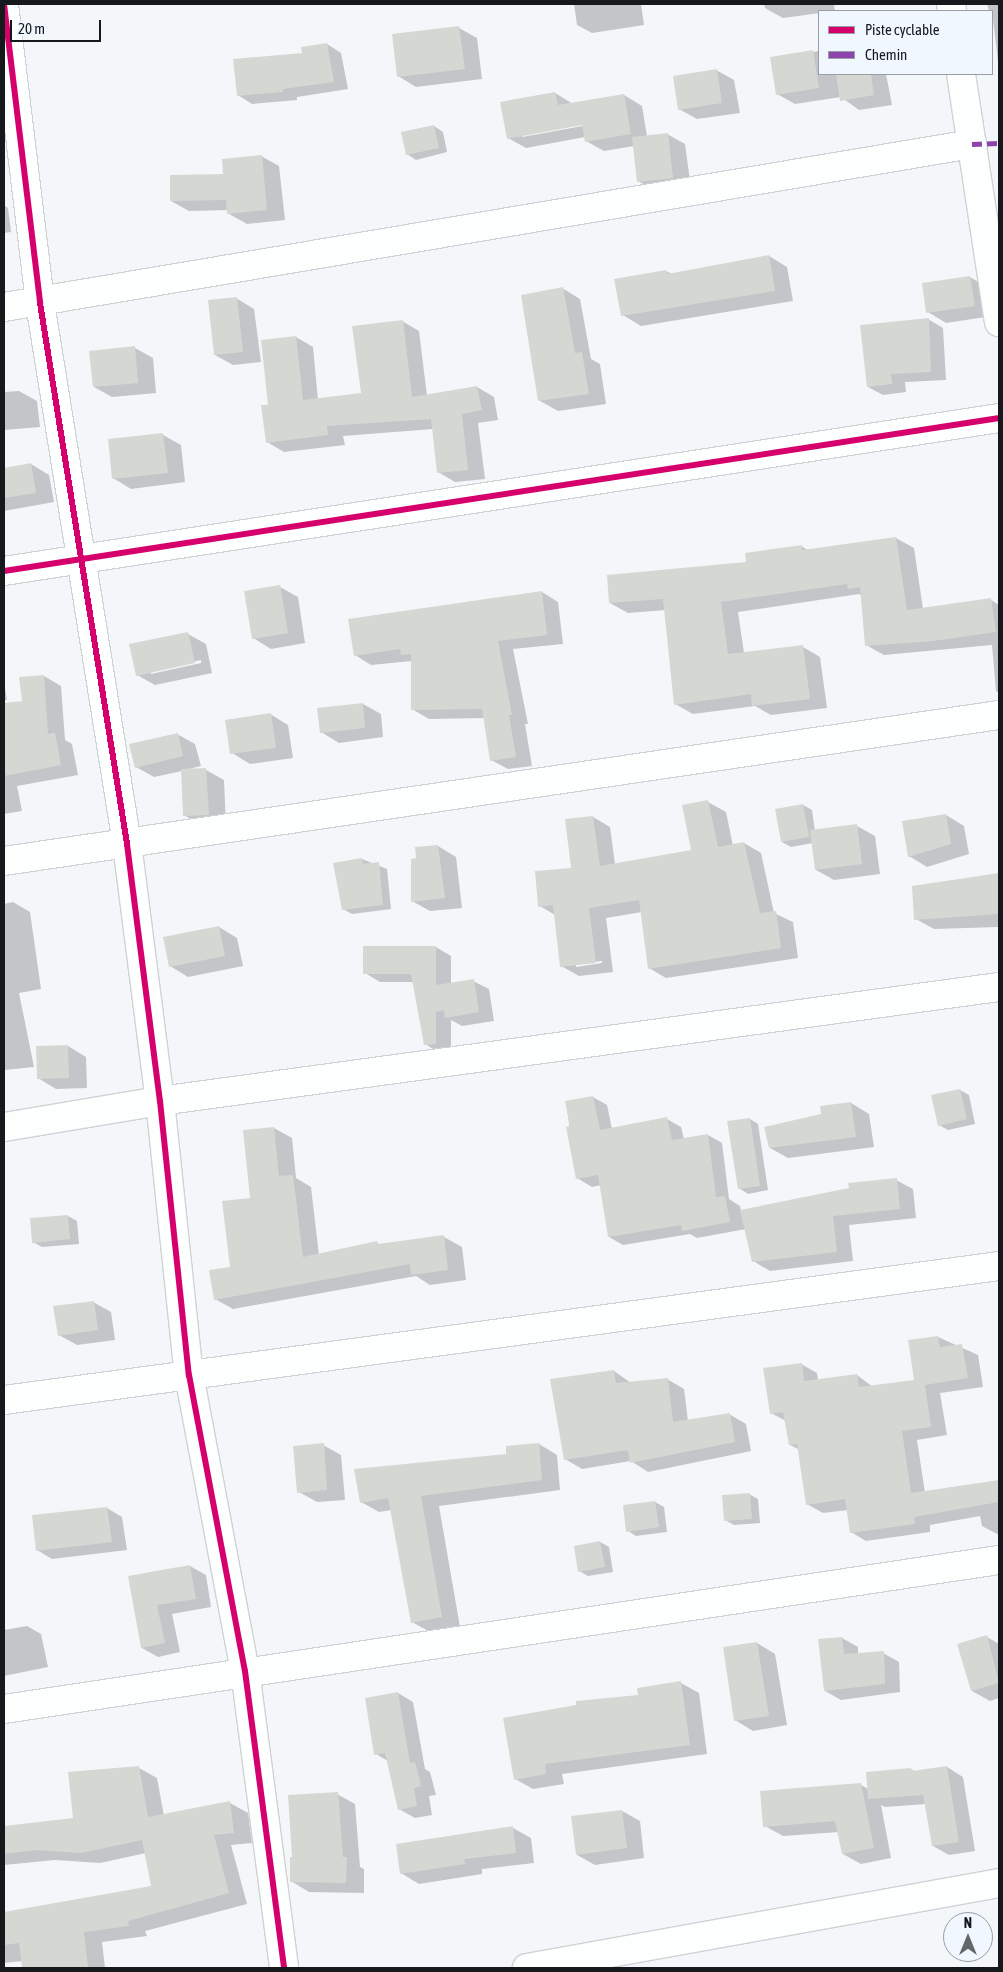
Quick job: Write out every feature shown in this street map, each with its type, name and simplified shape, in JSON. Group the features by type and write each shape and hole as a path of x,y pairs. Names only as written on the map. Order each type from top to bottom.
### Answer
{"street":[{"path":"4,4 40,303 127,844 160,1100 189,1375 245,1672 284,1968"},
{"path":"961,75 999,322"},
{"path":"4,307 40,303 972,144"},
{"path":"4,571 999,418"},
{"path":"4,861 999,715"},
{"path":"4,1127 160,1100 999,987"},
{"path":"4,1400 999,1266"},
{"path":"4,1709 999,1560"},
{"path":"527,1968 999,1883"}],"building":[{"path":"459,26 465,69 397,77 392,34"},
{"path":"327,43 334,82 283,89 283,92 237,96 233,59 302,53 301,47"},
{"path":"813,50 819,88 776,95 770,57"},
{"path":"717,69 722,103 678,110 673,76"},
{"path":"836,75 871,75 874,95 840,101"},
{"path":"555,92 558,105 624,94 631,134 585,142 582,125 507,139 500,102"},
{"path":"434,125 439,148 406,155 401,132"},
{"path":"668,133 673,178 637,182 632,137"},
{"path":"262,155 267,210 227,214 226,200 170,201 170,175 223,174 222,159"},
{"path":"769,255 775,291 621,316 614,279 666,270 667,274"},
{"path":"970,276 975,306 926,313 922,283"},
{"path":"563,287 575,353 582,352 589,394 538,401 521,295"},
{"path":"237,297 243,352 214,355 208,300"},
{"path":"929,318 931,372 891,374 892,384 867,387 860,325"},
{"path":"403,320 412,397 477,386 482,410 462,414 468,470 437,473 431,419 327,426 328,435 266,443 261,405 268,405 261,340 296,336 303,400 361,393 352,326"},
{"path":"135,346 138,383 93,387 89,351"},
{"path":"163,433 168,473 112,479 108,439"},
{"path":"31,463 36,493 4,498 4,468"},
{"path":"896,537 907,610 991,598 996,632 933,641 865,646 860,587 848,589 847,584 721,602 728,654 803,645 810,699 752,706 751,694 674,705 663,599 609,603 607,575 746,562 745,553 802,545 802,550"},
{"path":"280,585 288,633 252,639 244,591"},
{"path":"542,591 547,635 498,641 512,715 509,715 516,757 490,761 482,709 411,710 411,654 401,655 400,649 354,656 348,619"},
{"path":"188,632 195,663 136,676 129,644"},
{"path":"44,675 48,734 55,733 61,765 4,776 4,703 22,701 19,677"},
{"path":"363,703 365,728 320,733 317,708"},
{"path":"271,713 276,748 230,754 225,720"},
{"path":"178,733 183,756 135,768 129,744"},
{"path":"206,768 209,815 183,816 181,769"},
{"path":"708,800 718,847 744,842 760,913 776,911 781,948 648,969 639,900 589,908 596,963 560,967 553,905 538,907 535,871 571,868 565,819 593,816 600,866 691,850 682,805"},
{"path":"803,804 809,837 781,842 775,809"},
{"path":"946,814 951,844 908,857 902,821"},
{"path":"857,824 862,864 815,870 810,830"},
{"path":"438,845 445,898 411,902 411,859 416,858 415,847"},
{"path":"362,858 363,864 379,862 383,905 342,910 333,863"},
{"path":"999,873 999,914 914,920 912,886"},
{"path":"219,926 225,956 169,967 163,937"},
{"path":"363,946 436,946 436,985 474,979 479,1012 445,1018 444,1010 436,1012 436,1044 424,1045 411,974 363,974"},
{"path":"68,1045 69,1078 37,1079 36,1046"},
{"path":"960,1089 967,1119 938,1126 931,1095"},
{"path":"593,1096 600,1130 667,1117 672,1140 708,1134 716,1197 725,1196 730,1222 682,1231 681,1225 608,1237 598,1175 576,1179 566,1127 570,1126 565,1101"},
{"path":"851,1102 856,1137 769,1148 764,1127 821,1114 820,1106"},
{"path":"750,1118 760,1186 738,1189 727,1121"},
{"path":"274,1127 279,1176 293,1175 303,1257 377,1241 378,1244 444,1235 448,1270 411,1275 410,1264 214,1300 209,1270 230,1267 222,1201 250,1198 243,1130"},
{"path":"897,1178 900,1209 833,1216 837,1252 752,1262 740,1210 849,1188 848,1183"},
{"path":"68,1215 70,1239 32,1243 30,1218"},
{"path":"94,1301 98,1330 58,1336 53,1306"},
{"path":"938,1336 940,1347 962,1344 968,1378 925,1385 931,1427 902,1431 911,1493 999,1480 999,1502 914,1517 915,1524 850,1533 845,1499 806,1505 797,1444 789,1445 783,1412 770,1414 763,1368 802,1363 804,1381 857,1374 859,1387 914,1380 908,1340"},
{"path":"614,1370 616,1383 668,1378 673,1422 730,1413 735,1442 630,1463 628,1450 564,1460 550,1379"},
{"path":"324,1443 327,1490 297,1493 293,1446"},
{"path":"539,1443 542,1480 421,1496 442,1617 411,1623 388,1498 360,1503 354,1469 506,1454 506,1446"},
{"path":"750,1493 752,1519 724,1521 722,1495"},
{"path":"655,1501 659,1527 626,1532 623,1505"},
{"path":"107,1507 112,1542 36,1551 32,1515"},
{"path":"600,1541 605,1567 578,1572 574,1546"},
{"path":"190,1565 196,1599 157,1605 165,1643 141,1648 128,1576"},
{"path":"987,1635 999,1683 971,1691 957,1644"},
{"path":"842,1637 844,1654 884,1651 885,1684 824,1691 818,1639"},
{"path":"757,1642 769,1716 734,1721 723,1647"},
{"path":"681,1681 690,1745 545,1764 546,1774 514,1780 503,1718 576,1705 576,1701 638,1695 637,1688"},
{"path":"398,1692 410,1763 415,1762 421,1786 414,1788 417,1806 398,1810 385,1753 374,1755 365,1698"},
{"path":"139,1766 148,1817 230,1801 234,1833 214,1835 229,1893 128,1921 129,1926 84,1932 88,1968 22,1968 19,1943 4,1945 4,1912 151,1886 142,1840 81,1853 36,1850 4,1854 4,1826 73,1818 68,1772"},
{"path":"947,1766 959,1842 932,1846 923,1795 868,1799 866,1772 911,1768 912,1771"},
{"path":"861,1783 874,1848 842,1854 835,1821 763,1827 760,1791"},
{"path":"338,1792 343,1857 347,1857 346,1883 290,1882 290,1857 292,1857 288,1795"},
{"path":"622,1810 627,1848 576,1855 571,1816"},
{"path":"513,1826 516,1853 464,1859 465,1864 400,1874 396,1844"}],"marked path":[{"path":"972,144 999,143"}],"cycle path":[{"path":"4,4 40,303 127,844 160,1101 189,1375 245,1671 284,1968"},
{"path":"4,571 999,418"}]}
